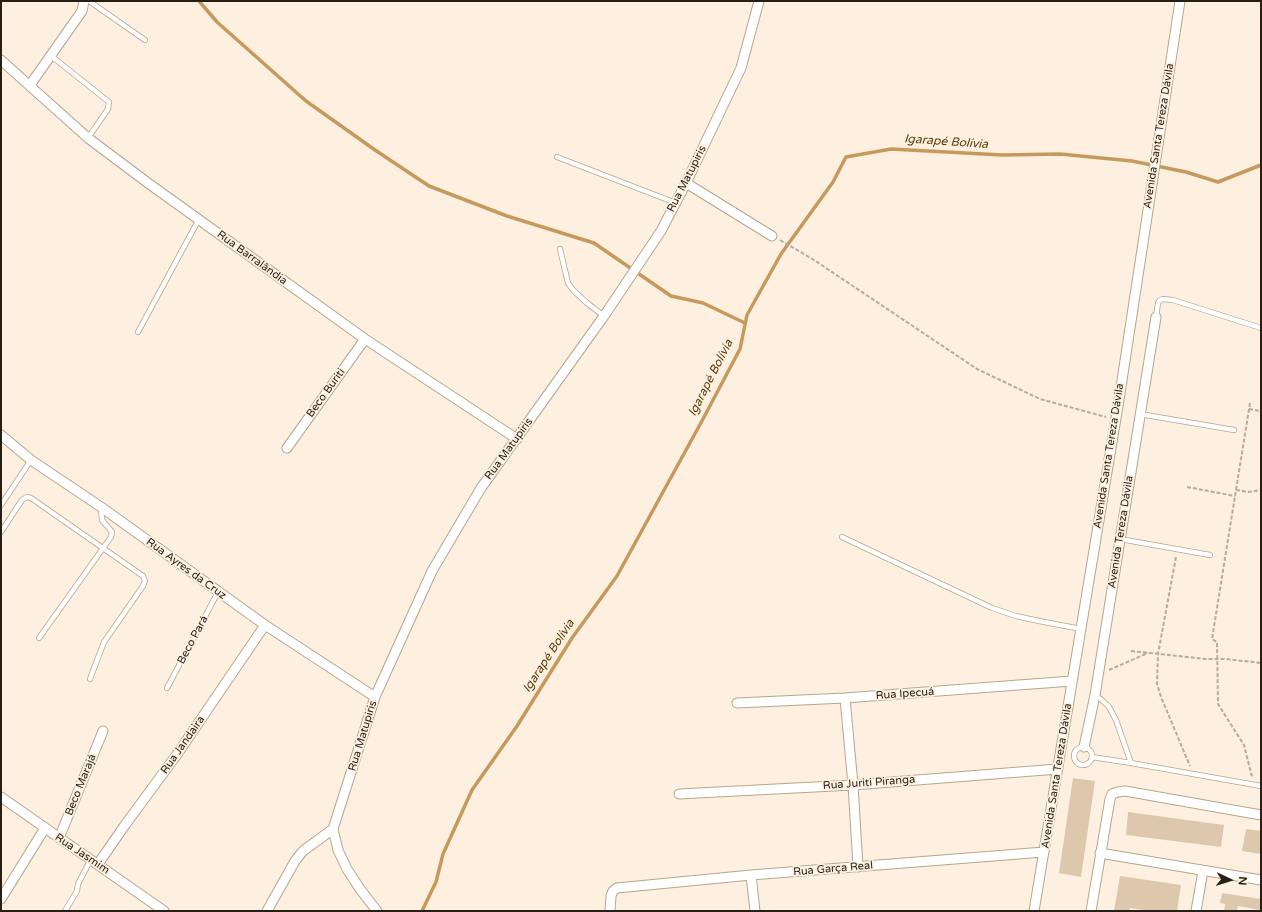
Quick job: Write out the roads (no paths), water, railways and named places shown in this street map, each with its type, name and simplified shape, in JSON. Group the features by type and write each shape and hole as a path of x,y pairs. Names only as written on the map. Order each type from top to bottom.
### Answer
{"street":[{"path":"30,84 82,11 84,1"},
{"name":"Rua Matupiris","path":"333,829 375,697 432,571 480,488 517,439 604,316 661,231 686,183 741,68 759,1"},
{"name":"Avenida Santa Tereza Dávila","path":"1034,911 1115,420 1180,1"},
{"name":"Rua Barralândia","path":"3,65 30,84 88,138 199,219 365,339 517,439"},
{"path":"686,183 772,236"},
{"name":"Avenida Tereza Dávila","path":"1084,747 1095,695 1156,317"},
{"name":"Beco Buriti","path":"287,448 365,339"},
{"name":"Rua Ayres da Cruz","path":"1,436 31,460 101,507 264,625 375,697"},
{"name":"Rua Jandaira","path":"94,862 125,825 178,753 264,625"},
{"name":"Rua Ipecuá","path":"737,703 846,698 1072,681"},
{"path":"846,698 854,785 858,867"},
{"name":"Beco Marajá","path":"59,838 103,732"},
{"name":"Rua Juriti Piranga","path":"678,794 854,785 1058,769"},
{"path":"1091,911 1100,853 1112,794 1125,791 1261,814"},
{"name":"Rua Jasmim","path":"1,797 164,911"},
{"path":"1,900 45,828"},
{"path":"267,911 295,861 303,851 333,829 338,850 347,869 377,911"},
{"name":"Rua Garça Real","path":"610,911 611,896 613,891 617,888 751,875 1044,852"},
{"path":"1100,853 1261,880"},
{"path":"1196,911 1203,870"},
{"path":"751,875 755,911"}],"lane":[{"path":"89,1 145,40"},
{"path":"50,55 109,102 108,109 88,138"},
{"path":"557,157 676,203"},
{"path":"138,332 199,219"},
{"path":"560,249 568,283 587,303 604,316"},
{"path":"1156,317 1158,303 1160,300 1173,300 1261,328"},
{"path":"1140,414 1234,430"},
{"path":"1,505 31,460"},
{"path":"1,532 22,500 27,497 31,498 143,576 145,581 104,642 90,679"},
{"path":"39,638 111,537 112,532 102,520 101,507"},
{"path":"842,537 992,608 1016,616 1081,629"},
{"path":"1120,539 1210,556"},
{"name":"Beco Pará","path":"167,688 218,592"},
{"path":"1095,695 1109,707 1116,720 1131,763"},
{"path":"1084,747 1091,752 1092,757 1085,765 1077,763 1074,758 1078,748 1084,747"},
{"path":"1092,757 1261,786"},
{"path":"65,911 77,891 78,884 94,862"}],"waterway":[{"path":"199,1 217,22 306,101 429,186 507,216 594,243 671,296 703,303 745,323"},
{"name":"Igarapé Bolívia","path":"422,911 436,882 443,854 472,790 517,726 572,638 617,576 740,349 747,315 781,254 833,182 846,157 891,149 1002,155 1060,154 1132,161 1186,172 1218,182 1261,165"}]}
